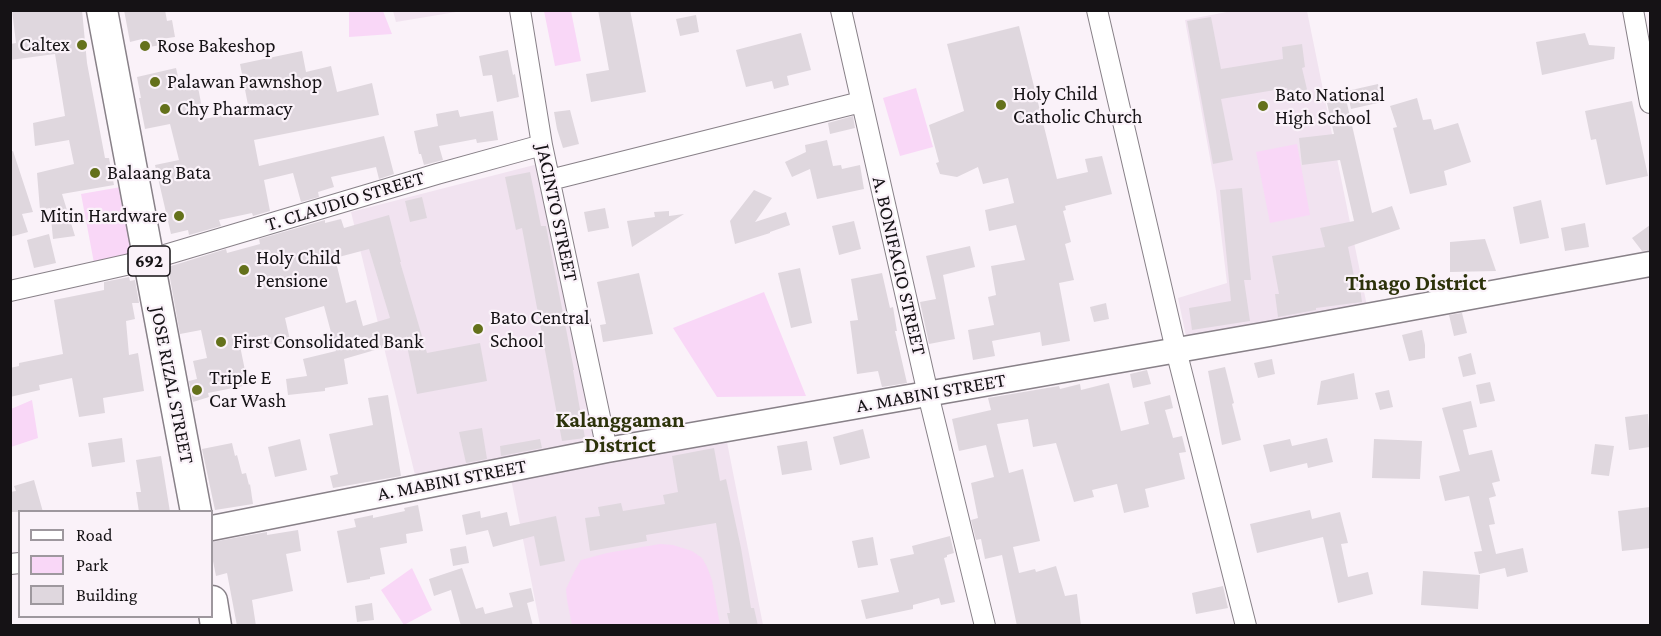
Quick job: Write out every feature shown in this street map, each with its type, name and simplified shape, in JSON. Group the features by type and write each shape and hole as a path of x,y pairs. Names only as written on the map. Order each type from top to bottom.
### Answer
{"main road":[{"name":"JOSE RIZAL STREET","path":"102,10 196,510"},
{"path":"213,607 216,626"}],"street":[{"name":"JACINTO STREET","path":"520,10 542,145 607,450"},
{"name":"A. BONIFACIO STREET","path":"841,10 928,394 985,626"},
{"path":"1097,10 1176,350 1246,626"},
{"path":"1633,10 1650,102"},
{"path":"550,180 861,102"},
{"name":"T. CLAUDIO STREET","path":"10,291 148,260 542,145"},
{"name":"A. MABINI STREET","path":"213,528 607,450 1650,264"}],"shaded area":[{"path":"393,10 462,11 396,22"},
{"name":"Bato National High School","path":"1232,11 1307,11 1367,306 1187,341 1178,298 1227,283 1216,191 1185,20"},
{"name":"Bato Central School","path":"542,163 600,445 416,479 351,212"},
{"path":"726,437 763,625 540,625 511,479"}],"green space":[{"path":"349,11 383,11 392,34 349,37"},
{"path":"544,11 571,11 581,61 555,66"},
{"path":"916,88 933,147 900,156 883,98"},
{"path":"1297,144 1310,215 1270,223 1256,152"},
{"path":"121,187 134,255 94,263 81,194"},
{"path":"764,292 806,396 717,397 673,328"},
{"path":"32,400 38,438 11,447 11,409"},
{"path":"660,544 673,545 692,551 702,558 712,580 720,625 572,625 566,589 581,560"},
{"path":"412,568 432,610 404,625 381,590"}],"building":[{"path":"12,10 82,10 87,63 105,158 109,158 114,185 62,194 75,236 53,239 50,208 40,210 37,173 74,164 69,140 35,146 33,123 65,116 55,54 10,60 10,44 16,43"},
{"path":"124,10 165,10 167,21 172,20 175,37 161,39 161,45 143,48 142,39 130,42"},
{"path":"598,10 630,10 646,92 591,102 586,74 609,70"},
{"path":"696,15 699,32 680,36 676,19"},
{"path":"1211,17 1221,69 1283,59 1282,47 1302,44 1305,67 1302,68 1309,98 1291,102 1287,88 1221,99 1233,160 1213,164 1187,21"},
{"path":"1019,26 1057,179 1088,172 1085,159 1102,156 1112,194 1065,206 1066,210 1063,211 1071,242 1065,244 1074,280 1059,283 1070,341 1042,346 1040,332 992,341 995,356 973,360 968,330 994,325 988,297 996,295 991,266 1025,260 1016,225 989,231 985,210 1014,203 1008,178 983,184 978,167 957,177 940,174 929,125 964,111 947,44"},
{"path":"801,33 811,70 787,76 789,85 774,89 772,81 746,87 736,50"},
{"path":"1585,33 1589,45 1615,47 1614,59 1542,75 1536,42"},
{"path":"508,50 519,97 497,102 492,75 483,76 479,56"},
{"path":"302,51 306,72 331,66 337,92 372,83 379,115 254,140 259,166 384,136 394,174 379,179 376,167 331,177 334,187 318,192 319,197 301,202 293,173 264,180 270,211 253,216 252,213 219,220 221,226 189,235 188,230 171,234 155,165 179,160 170,124 145,129 137,77 176,68 181,90 198,87 204,119 249,110 240,64"},
{"path":"1378,84 1382,102 1351,109 1347,91"},
{"path":"1417,98 1423,120 1431,119 1434,130 1458,123 1471,162 1444,171 1447,185 1410,194 1393,128 1397,127 1390,106"},
{"path":"1346,99 1372,213 1392,206 1400,229 1348,247 1355,281 1359,280 1362,302 1316,308 1316,310 1278,317 1275,294 1279,294 1272,256 1325,247 1320,228 1354,221 1340,160 1302,165 1299,138 1334,134 1327,103"},
{"path":"1632,101 1648,176 1606,185 1596,139 1591,140 1585,111"},
{"path":"458,110 460,117 493,111 498,140 477,143 476,139 439,146 443,160 424,165 414,131 438,126 436,114"},
{"path":"570,110 579,144 563,148 554,112"},
{"path":"853,116 855,128 830,134 828,123"},
{"path":"827,140 833,166 841,165 842,169 860,165 864,189 817,199 810,169 792,177 785,162 806,152 805,145"},
{"path":"13,151 33,212 22,214 28,232 10,237 10,152"},
{"path":"530,172 541,226 546,226 585,438 562,441 522,228 516,230 505,177"},
{"path":"1242,188 1251,280 1244,280 1250,321 1192,330 1189,308 1231,301 1220,190"},
{"path":"754,190 772,198 755,222 786,212 790,225 735,244 730,221"},
{"path":"422,197 427,218 410,222 405,201"},
{"path":"1541,200 1549,238 1520,244 1513,207"},
{"path":"605,208 609,228 588,232 584,212"},
{"path":"669,211 669,216 684,214 632,247 627,221 655,217 654,212"},
{"path":"389,215 400,262 427,353 480,343 487,381 417,394 406,341 344,359 348,384 325,388 325,391 288,395 286,379 307,376 303,359 336,351 324,306 285,318 290,340 266,345 264,335 239,341 248,385 208,393 209,397 193,402 189,381 197,379 193,361 207,358 201,330 180,334 168,267 226,249 227,253 260,244 259,239 325,220 325,223 341,219 344,228","holes":["369,249 390,318 363,326 356,300 346,303 335,258"]},
{"path":"854,221 861,249 839,255 832,226"},
{"path":"1585,223 1589,247 1565,251 1561,228"},
{"path":"1650,225 1650,250 1642,251 1632,238"},
{"path":"49,234 56,263 34,268 27,240"},
{"path":"1485,239 1496,271 1450,272 1450,242"},
{"path":"970,246 975,267 943,275 955,339 929,344 920,302 936,299 926,256"},
{"path":"800,268 812,323 791,328 778,273"},
{"path":"639,273 653,334 603,342 600,325 606,324 597,282"},
{"path":"882,273 890,308 893,307 897,331 895,331 907,383 882,387 878,371 857,374 850,321 858,320 851,279"},
{"path":"129,277 130,281 135,280 139,303 132,303 135,319 126,321 129,355 138,353 144,391 103,398 105,413 79,417 72,378 39,385 40,390 10,397 10,368 19,366 19,363 63,354 54,300 104,290 104,282"},
{"path":"1106,303 1109,319 1094,322 1090,307"},
{"path":"1462,313 1467,333 1454,336 1449,315"},
{"path":"1422,330 1425,358 1409,361 1402,335"},
{"path":"1471,353 1476,374 1463,377 1458,357"},
{"path":"1272,359 1275,374 1258,378 1254,363"},
{"path":"1225,367 1241,440 1222,445 1208,371"},
{"path":"1147,370 1151,384 1133,388 1130,374"},
{"path":"1354,373 1358,399 1317,405 1321,381"},
{"path":"1490,382 1495,401 1480,404 1476,385"},
{"path":"1109,383 1121,431 1149,424 1144,402 1170,395 1173,408 1165,410 1173,438 1182,436 1186,452 1179,453 1185,479 1145,489 1149,507 1124,513 1117,484 1092,490 1094,497 1074,502 1056,443 1033,447 1028,419 997,424 1009,473 1023,469 1040,541 1013,547 1019,573 1035,569 1036,572 1056,566 1065,596 1077,594 1081,626 1017,626 1002,555 985,559 981,539 976,540 971,520 978,518 971,483 994,477 986,445 959,451 952,419 991,410 988,398 1059,386 1060,389 1080,384 1081,390"},
{"path":"1389,390 1393,407 1380,410 1375,393"},
{"path":"388,395 401,476 333,488 330,476 338,474 329,434 373,425 368,398"},
{"path":"1471,401 1477,427 1463,430 1469,455 1492,450 1500,481 1492,483 1496,496 1489,498 1495,524 1489,525 1496,554 1523,548 1528,572 1507,577 1505,568 1479,574 1474,552 1482,551 1469,496 1445,501 1439,476 1460,471 1442,408"},
{"path":"1648,414 1650,447 1629,450 1625,417"},
{"path":"482,428 487,459 466,463 459,432"},
{"path":"863,429 870,458 840,465 833,437"},
{"path":"122,438 125,462 92,467 88,443"},
{"path":"1327,438 1333,462 1308,468 1307,463 1270,472 1263,445 1290,439 1292,446"},
{"path":"300,439 307,470 275,477 268,447"},
{"path":"540,439 542,448 501,456 500,446"},
{"path":"1374,439 1422,441 1420,479 1372,478"},
{"path":"807,441 812,470 782,475 777,446"},
{"path":"232,443 242,474 246,473 250,484 253,504 215,510 202,449"},
{"path":"1595,444 1614,446 1609,476 1591,474"},
{"path":"714,448 720,481 726,479 751,608 754,608 758,626 730,626 716,523 646,535 647,541 590,551 585,518 600,516 598,507 621,503 623,511 665,504 663,495 678,492 672,456"},
{"path":"161,456 170,510 139,510 136,492 141,492 136,460"},
{"path":"34,480 42,510 10,512 10,492 16,491 14,486"},
{"path":"418,505 423,531 406,534 407,543 380,548 385,574 347,583 337,531 356,527 354,519 373,515 373,518 405,511 404,508"},
{"path":"1650,507 1650,548 1622,551 1618,511"},
{"path":"1310,510 1312,519 1340,512 1348,543 1341,544 1348,577 1368,572 1373,594 1338,603 1323,537 1257,553 1250,524"},
{"path":"480,511 481,518 507,512 510,526 556,516 565,561 540,566 534,536 493,547 488,530 466,535 462,515"},
{"path":"298,530 301,551 286,554 293,591 252,600 256,626 237,626 227,573 216,576 213,542 267,532 267,535"},
{"path":"950,536 954,553 944,558 955,602 941,605 939,598 913,605 913,609 866,619 861,600 899,592 890,559 914,554 912,546"},
{"path":"873,537 878,565 858,568 852,541"},
{"path":"466,546 469,563 453,566 450,549"},
{"path":"462,568 476,609 483,607 485,614 513,607 509,593 531,588 534,601 527,603 533,626 461,626 451,590 434,596 429,579"},
{"path":"1423,571 1480,575 1478,609 1421,605"},
{"path":"1223,586 1228,608 1196,614 1192,593"},
{"path":"372,603 374,620 357,622 355,606"}],"place":[{"name":"Caltex","path":"82,45"},
{"name":"Rose Bakeshop","path":"145,46"},
{"name":"Palawan Pawnshop","path":"155,82"},
{"name":"Holy Child Catholic Church","path":"1001,105"},
{"name":"Bato National High School","path":"1263,106"},
{"name":"Chy Pharmacy","path":"165,109"},
{"name":"Balaang Bata","path":"95,173"},
{"name":"Mitin Hardware","path":"179,216"},
{"name":"Holy Child Pensione","path":"244,270"},
{"name":"Bato Central School","path":"478,329"},
{"name":"First Consolidated Bank","path":"221,342"},
{"name":"Triple E Car Wash","path":"197,390"}],"district":[{"name":"Tinago District","path":"1416,283"},
{"name":"Kalanggaman District","path":"620,432"}]}
